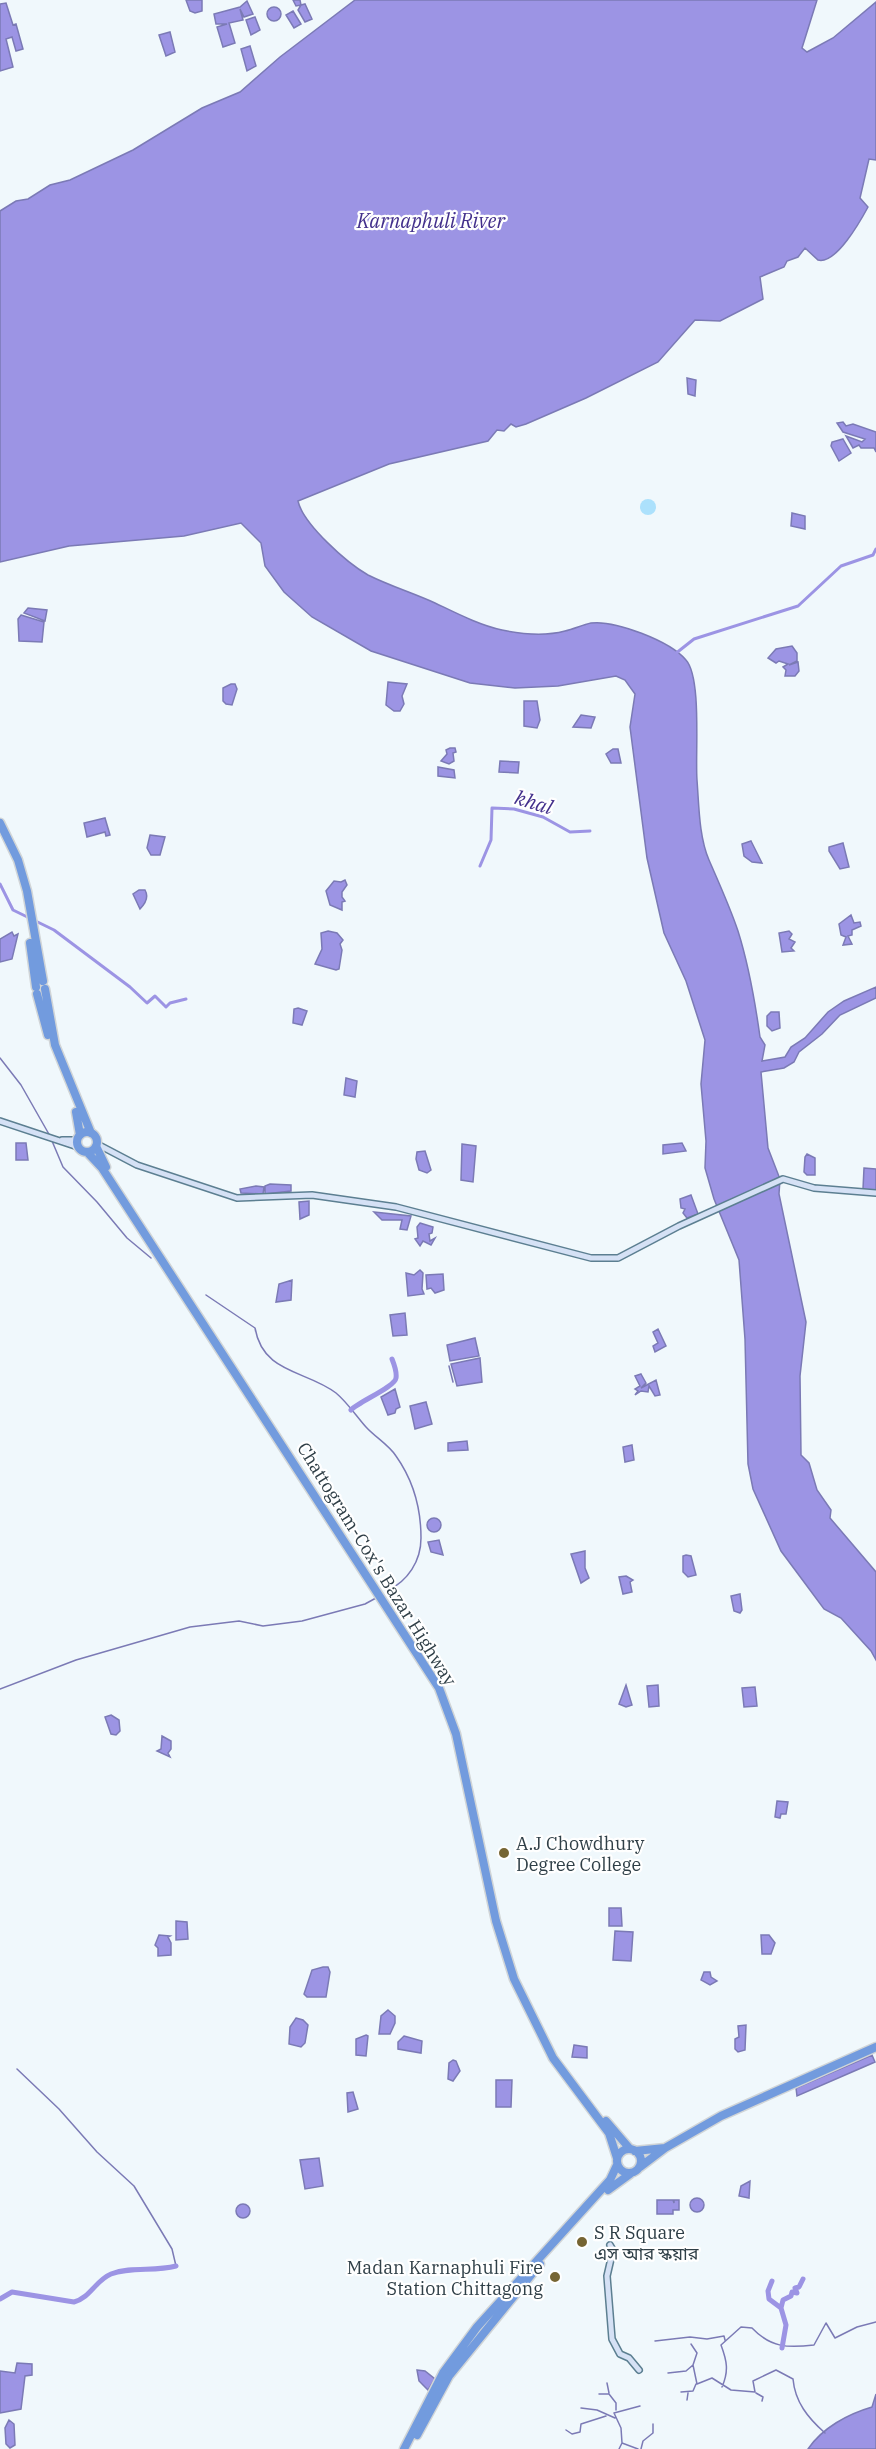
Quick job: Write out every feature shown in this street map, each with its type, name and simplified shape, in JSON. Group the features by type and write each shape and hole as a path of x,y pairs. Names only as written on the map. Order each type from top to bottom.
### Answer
{"highway":[{"path":"0,823 18,860 40,988 41,1016 76,1109 78,1141 87,1152 96,1145"},
{"path":"0,832 14,861 28,916"},
{"name":"Chattogram-Cox's Bazar Highway","path":"76,1109 91,1133 104,1163 443,1686 461,1732 494,1894 518,1978 558,2057 591,2103 633,2150"},
{"path":"78,1141 91,1133"},
{"name":"Chattogram-Cox's Bazar Highway","path":"87,1152 108,1177 439,1688 456,1734 496,1921 514,1979 553,2058 609,2133 617,2162"},
{"path":"411,2449 449,2376 482,2331 614,2183 665,2148 721,2116 876,2047"},
{"path":"404,2449 443,2373 477,2326 610,2180 622,2151 665,2148"},
{"path":"633,2150 641,2158 640,2167"},
{"path":"617,2162 622,2172 630,2174"}],"main road":[{"path":"0,1121 61,1140 78,1141"},
{"path":"96,1145 137,1165 237,1198 312,1195 396,1207 591,1258 618,1258 679,1226 783,1179 814,1188 876,1192"},
{"path":"610,2245 613,2250 607,2289 612,2339 620,2354 629,2358 639,2370"}],"shaded area":[{"path":"648,499 654,501 656,507 654,513 648,515 642,513 640,507 642,501"}],"water":[{"path":"186,0 202,0 202,11 195,13 190,11"},
{"path":"293,0 300,0 301,5 296,6"},
{"name":"Karnaphuli River","path":"355,0 817,0 802,48 807,52 833,38 876,2 876,160 869,159 860,198 868,207 847,240 832,256 825,260 818,260 805,248 798,257 787,261 784,267 760,277 763,299 720,321 695,320 658,362 586,398 526,424 516,427 511,424 504,431 497,430 488,441 389,464 298,501 308,521 338,552 359,569 376,579 476,622 502,630 534,634 558,633 591,623 614,625 655,639 686,660 691,669 696,699 697,780 703,841 742,944 760,1037 765,1045 762,1061 785,1057 791,1047 805,1038 828,1012 844,1001 876,987 876,998 840,1015 822,1034 799,1052 794,1062 784,1068 761,1072 768,1148 780,1179 779,1194 806,1322 800,1376 801,1455 809,1463 817,1490 831,1510 830,1518 876,1572 876,1660 871,1651 841,1618 824,1609 781,1551 753,1489 748,1464 745,1339 739,1260 714,1199 705,1168 706,1141 701,1084 705,1040 686,981 664,933 647,858 630,727 635,694 625,680 616,676 558,686 515,688 470,683 371,651 312,617 284,592 265,566 261,543 241,523 184,536 69,546 0,562 0,211 16,201 28,199 50,185 70,180 133,150 202,108 240,92 280,57"},
{"path":"247,1 253,14 244,17 240,9 243,20 229,23 235,43 223,47 217,27 227,24 216,24 214,14 240,7"},
{"path":"6,3 13,25 16,24 23,49 16,51 12,37 6,39 13,67 0,71 0,4"},
{"path":"305,4 312,19 305,22 298,10 301,5"},
{"path":"274,7 279,9 281,14 279,19 274,21 269,19 267,14 269,9"},
{"path":"293,11 301,24 294,28 286,15"},
{"path":"255,17 260,30 251,35 246,20"},
{"path":"170,32 175,52 166,56 159,35"},
{"path":"250,46 256,66 247,71 241,49"},
{"path":"687,378 696,380 695,396 688,394"},
{"path":"843,422 846,426 853,424 876,432 876,452 874,448 861,448 859,445 853,448 846,436 862,442 865,439 843,432 837,423"},
{"path":"843,439 851,453 839,461 831,446 832,442"},
{"path":"792,513 805,516 805,529 791,526"},
{"path":"28,608 47,610 45,621 24,613"},
{"path":"21,615 44,622 42,642 19,641 18,619"},
{"path":"792,646 797,653 797,661 789,665 798,662 799,671 795,676 785,676 786,670 783,667 788,664 779,661 776,663 768,658 776,649"},
{"path":"388,682 407,684 402,696 404,704 400,711 394,711 386,705"},
{"path":"235,684 237,689 232,705 223,701 223,688"},
{"path":"524,701 537,701 540,720 537,728 524,726"},
{"path":"581,715 595,717 591,728 573,727"},
{"path":"455,748 456,752 453,753 454,761 449,764 441,761 447,754 446,750"},
{"path":"613,749 618,749 621,763 611,763 606,754"},
{"path":"500,761 519,762 518,773 499,772"},
{"path":"438,767 454,770 455,778 438,776"},
{"path":"105,818 110,835 106,836 105,832 87,837 84,823"},
{"path":"150,835 165,837 160,855 151,855 147,848"},
{"path":"751,841 762,863 752,862 744,856 742,844"},
{"path":"843,843 849,867 840,869 829,847"},
{"path":"345,880 347,885 342,892 345,901 342,902 342,910 330,905 326,891 334,881"},
{"path":"139,890 145,890 147,895 140,909 133,894"},
{"path":"851,915 854,923 860,922 861,926 852,930 852,935 848,936 852,944 843,945 846,937 841,935 839,924"},
{"path":"328,931 337,933 343,940 340,944 342,950 339,969 336,970 315,964 322,949 321,933"},
{"path":"789,931 792,934 789,939 795,942 791,948 794,951 782,952 779,933"},
{"path":"12,932 14,936 18,934 12,959 0,962 0,939"},
{"path":"294,1009 307,1011 302,1025 293,1023"},
{"path":"771,1012 779,1012 780,1028 772,1031 767,1026 767,1016"},
{"path":"346,1078 357,1081 355,1097 344,1095"},
{"path":"16,1143 26,1143 28,1160 16,1160"},
{"path":"682,1143 686,1151 663,1154 663,1145"},
{"path":"462,1144 476,1146 473,1182 461,1180"},
{"path":"425,1151 431,1170 427,1173 419,1170 416,1159 417,1152"},
{"path":"807,1154 815,1158 815,1175 807,1175 804,1172"},
{"path":"864,1168 876,1169 876,1192 863,1189"},
{"path":"270,1184 291,1185 291,1191 265,1194 265,1186"},
{"path":"264,1187 263,1194 241,1193 240,1189"},
{"path":"691,1195 698,1214 687,1218 683,1213 685,1209 681,1208 680,1199"},
{"path":"309,1201 309,1215 300,1219 299,1202"},
{"path":"374,1212 411,1216 407,1230 400,1229 402,1220 382,1220"},
{"path":"420,1223 433,1227 432,1233 429,1234 430,1241 435,1238 431,1245 423,1241 420,1246 415,1239 418,1238 417,1227"},
{"path":"420,1270 423,1273 424,1294 408,1296 406,1273 414,1275"},
{"path":"443,1274 444,1290 435,1293 431,1288 427,1289 426,1275"},
{"path":"292,1280 291,1300 276,1302 279,1284"},
{"path":"405,1313 407,1335 393,1336 390,1315"},
{"path":"658,1329 666,1346 655,1352 653,1346 658,1343 653,1332"},
{"path":"475,1338 479,1356 450,1361 447,1345"},
{"path":"480,1358 482,1382 457,1386 451,1364"},
{"path":"641,1374 646,1383 641,1388 656,1380 660,1395 655,1396 649,1386 648,1392 641,1391 635,1395 638,1391 635,1389 640,1386 635,1376"},
{"path":"395,1389 400,1407 395,1413 388,1415 381,1397"},
{"path":"426,1402 432,1424 415,1429 410,1406"},
{"path":"467,1441 468,1450 448,1451 448,1443"},
{"path":"632,1445 634,1460 625,1462 623,1447"},
{"path":"434,1518 439,1520 441,1525 439,1530 434,1532 429,1530 427,1525 429,1520"},
{"path":"439,1540 443,1555 431,1552 428,1542"},
{"path":"585,1551 585,1568 589,1578 581,1583 571,1554"},
{"path":"683,1556 691,1556 696,1575 688,1577 683,1572"},
{"path":"626,1576 633,1580 630,1582 632,1592 623,1594 619,1577"},
{"path":"740,1594 742,1610 740,1613 734,1611 731,1596"},
{"path":"626,1685 632,1705 626,1707 619,1704"},
{"path":"658,1685 659,1706 649,1707 647,1686"},
{"path":"755,1687 757,1706 744,1707 742,1688"},
{"path":"111,1715 119,1720 120,1731 116,1735 111,1734 105,1717"},
{"path":"162,1736 171,1741 171,1749 168,1753 170,1757 157,1751 161,1749"},
{"path":"777,1801 788,1802 786,1814 781,1814 780,1818 775,1817"},
{"path":"609,1908 621,1908 622,1926 609,1926"},
{"path":"176,1921 187,1922 188,1939 176,1940"},
{"path":"615,1931 633,1932 631,1961 613,1960"},
{"path":"159,1935 170,1936 168,1937 171,1943 171,1955 158,1956 158,1948 155,1945"},
{"path":"761,1935 769,1935 775,1943 771,1954 762,1954"},
{"path":"328,1967 330,1972 326,1997 307,1997 304,1994 312,1970"},
{"path":"704,1972 710,1972 711,1977 717,1981 710,1985 701,1980"},
{"path":"388,2010 395,2016 395,2023 390,2034 379,2034 381,2016"},
{"path":"296,2018 308,2025 305,2043 301,2047 289,2044 290,2027"},
{"path":"746,2025 745,2050 738,2052 735,2049 735,2039 739,2037 738,2026"},
{"path":"368,2036 366,2056 356,2055 356,2039"},
{"path":"404,2036 422,2041 421,2053 398,2049 398,2042"},
{"path":"574,2045 587,2047 587,2058 572,2057"},
{"path":"872,2055 875,2062 797,2096 796,2088"},
{"path":"456,2061 460,2071 453,2081 448,2079 449,2063"},
{"path":"496,2080 512,2080 511,2107 496,2107"},
{"path":"353,2092 358,2109 348,2112 347,2093"},
{"path":"319,2158 323,2186 305,2189 300,2160"},
{"path":"750,2181 749,2198 739,2196 741,2186"},
{"path":"697,2198 702,2200 704,2205 702,2210 697,2212 692,2210 690,2205 692,2200"},
{"path":"657,2200 673,2200 674,2203 674,2200 679,2200 679,2210 673,2210 673,2214 657,2214"},
{"path":"240,2204 246,2204 250,2211 246,2218 240,2218 236,2214 236,2208"},
{"path":"17,2363 32,2364 32,2375 25,2376 21,2409 0,2413 0,2371 15,2373"},
{"path":"417,2370 425,2371 435,2379 428,2390 419,2381"},
{"path":"876,2394 876,2449 808,2449 828,2428 872,2407"},
{"path":"9,2420 14,2424 15,2445 10,2448 6,2444 5,2428"}],"waterway":[{"path":"675,654 694,639 798,606 841,566 873,555 876,549"},
{"name":"khal","path":"480,866 491,840 492,808 514,809 543,817 570,832 590,831"},
{"path":"0,884 13,910 54,930 130,987 147,1003 155,996 166,1007 170,1003 186,999"},
{"path":"0,1058 21,1085 50,1136"},
{"path":"52,1141 63,1167 97,1202 127,1238 151,1258"},
{"path":"206,1295 255,1328 260,1343 276,1363 336,1393 366,1427 393,1452 402,1465 418,1506 421,1527 419,1555 407,1576 387,1591"},
{"path":"351,1410 394,1382 396,1373 392,1359"},
{"path":"449,1366 453,1382"},
{"path":"0,1689 76,1660 190,1627 239,1621 263,1626 302,1621 365,1604 376,1598"},
{"path":"17,2069 59,2109 97,2152 134,2186 172,2249 176,2266"},
{"path":"0,2299 12,2292 74,2302 84,2297 101,2280 111,2274 127,2270 176,2266"},
{"path":"782,2348 786,2325 781,2308 783,2300 791,2296 792,2292 797,2293 795,2288 799,2287 803,2279"},
{"path":"772,2281 768,2291 769,2299 781,2308"},
{"path":"722,2387 726,2376 726,2366 721,2345 741,2327 752,2328 773,2343 796,2346 814,2345 826,2323 835,2338 857,2327 876,2322"},
{"path":"655,2341 724,2336 725,2340"},
{"path":"691,2344 697,2353 693,2365"},
{"path":"668,2373 686,2371 693,2365 697,2384 712,2378 731,2390 755,2392 753,2381 776,2370 793,2379 796,2395 803,2409 825,2433"},
{"path":"607,2383 609,2393"},
{"path":"681,2392 693,2391 696,2384"},
{"path":"687,2400 688,2393"},
{"path":"756,2393 763,2397 762,2401"},
{"path":"599,2394 609,2394 616,2403 616,2410"},
{"path":"638,2449 622,2443 621,2428 614,2413 640,2406"},
{"path":"581,2408 597,2410 615,2418"},
{"path":"566,2430 572,2434 580,2432 581,2424 606,2416"},
{"path":"641,2449 643,2441 653,2433 653,2424"},
{"path":"619,2449 622,2443"}],"place":[{"name":"A.J Chowdhury Degree College","path":"504,1853"},
{"name":"S R Square এস আর স্কয়ার","path":"582,2242"},
{"name":"Madan Karnaphuli Fire Station Chittagong","path":"555,2277"}]}
